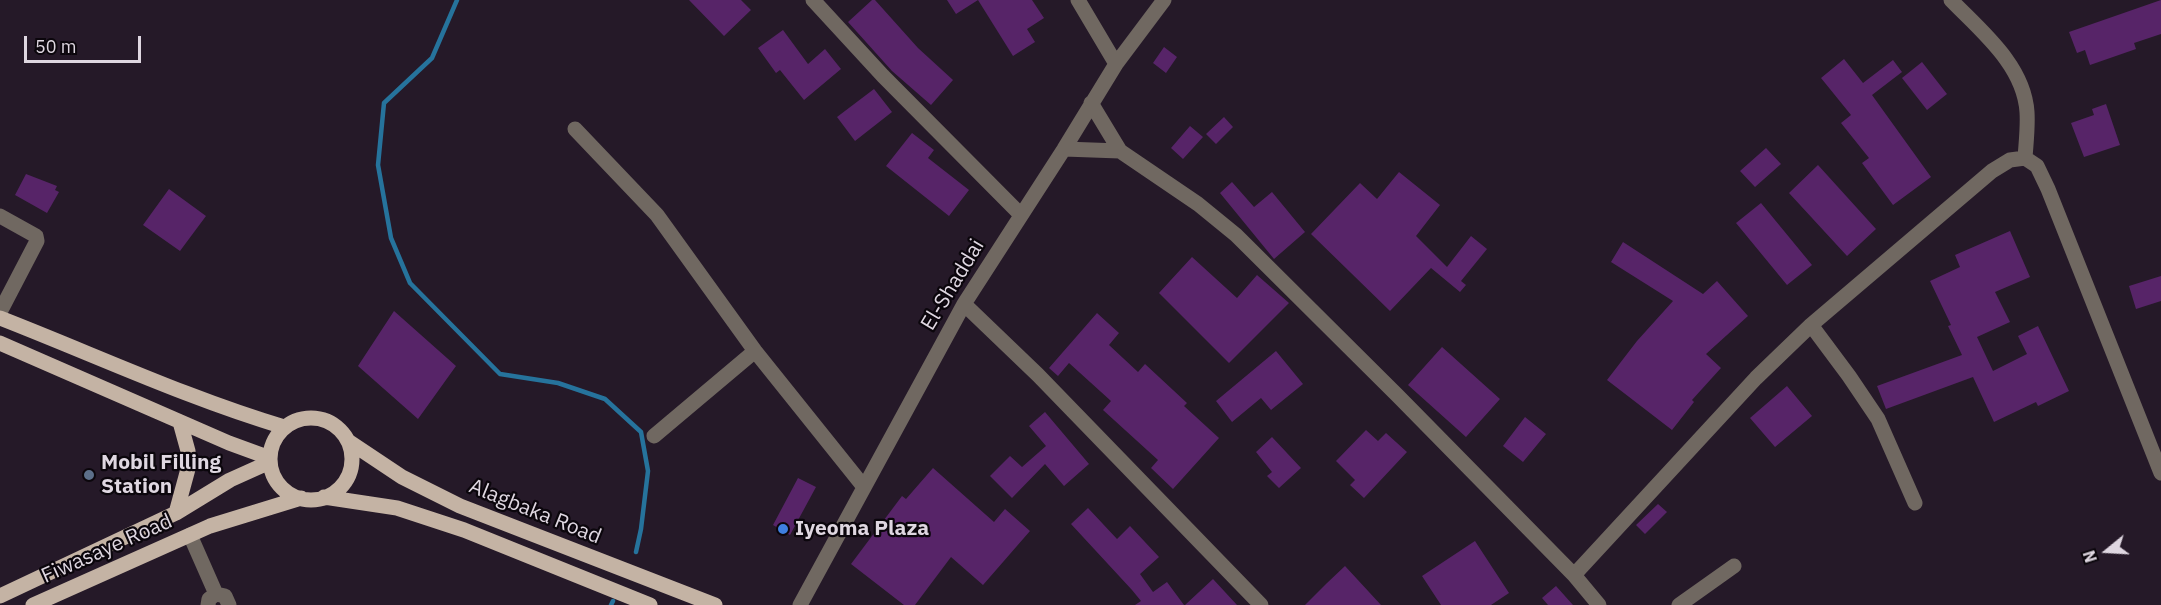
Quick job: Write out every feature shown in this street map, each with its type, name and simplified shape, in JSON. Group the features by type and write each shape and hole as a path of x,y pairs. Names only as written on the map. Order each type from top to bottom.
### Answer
{"main road":[{"path":"0,318 187,395 284,428"},
{"path":"0,343 270,460"},
{"path":"319,418 331,423 348,441 351,454 350,468 345,481 336,491 324,497 312,500 289,493 273,474 270,460 274,441 284,428 295,421 319,418"},
{"path":"176,513 188,469 188,451 180,422"},
{"name":"Alagbaka Road","path":"348,441 402,477 460,506 715,605"},
{"name":"Fiwasaye Road","path":"0,596 176,513 230,480 270,460"},
{"name":"Alagbaka Road","path":"324,497 397,508 464,530 650,605"},
{"name":"Fiwasaye Road","path":"33,605 210,526 301,498"}],"street":[{"path":"813,0 883,76 1021,215"},
{"path":"1078,0 1116,64"},
{"name":"El-Shaddai","path":"800,605 964,304 1116,64 1164,0"},
{"path":"1951,0 2009,63 2021,88 2027,111 2025,158"},
{"path":"1091,103 1120,151 1198,204 1236,235 1574,575 1589,602"},
{"path":"575,129 657,215 755,351 864,487"},
{"path":"1064,149 1120,151"},
{"path":"1574,575 1756,378 1811,326 1992,171 2010,160 2025,158 2037,166 2161,473"},
{"path":"0,216 36,236 37,241 0,312"},
{"path":"964,304 1038,375 1261,605"},
{"path":"1811,326 1878,419 1915,502"},
{"path":"654,436 755,351"},
{"path":"190,535 225,602"},
{"path":"1679,605 1734,566"}],"building":[{"path":"689,0 741,0 751,10 724,36"},
{"path":"872,0 875,0 918,48 953,80 931,105 892,71 848,22"},
{"path":"947,0 978,0 956,14"},
{"path":"978,0 1032,0 1044,18 1027,29 1035,42 1013,56"},
{"path":"2161,0 2161,34 2134,43 2136,49 2090,65 2085,50 2077,53 2069,32"},
{"path":"783,30 808,64 825,49 841,69 804,100 780,70 776,73 758,48"},
{"path":"1164,47 1177,57 1166,73 1153,63"},
{"path":"1844,59 1863,83 1893,60 1902,72 1872,95 1931,177 1893,205 1862,163 1869,158 1841,123 1851,115 1821,78"},
{"path":"1922,62 1947,94 1927,110 1902,78"},
{"path":"874,89 892,112 855,141 837,117"},
{"path":"2106,104 2120,145 2084,157 2071,123 2094,115 2092,109"},
{"path":"1224,117 1233,127 1216,144 1206,134"},
{"path":"1190,126 1203,137 1183,159 1171,148"},
{"path":"912,133 934,150 928,158 969,190 949,216 886,166"},
{"path":"1766,148 1781,164 1755,187 1740,171"},
{"path":"1818,165 1876,229 1847,256 1789,193"},
{"path":"1399,172 1440,205 1416,236 1447,267 1471,236 1487,249 1461,281 1466,285 1460,292 1431,268 1390,311 1311,234 1360,183 1377,199"},
{"path":"26,174 57,186 55,190 59,192 47,213 15,195"},
{"path":"1232,182 1254,207 1272,192 1305,232 1274,259 1220,193"},
{"path":"169,189 206,216 180,251 143,225"},
{"path":"1761,203 1812,265 1787,285 1736,223"},
{"path":"2010,231 2030,277 1995,292 2010,322 1977,337 1993,371 2027,354 2018,336 2038,326 2069,391 2038,406 2036,402 1994,422 1973,377 1886,409 1877,386 1962,355 1948,326 1951,325 1930,281 1960,267 1955,255"},
{"path":"1623,242 1703,294 1717,281 1748,316 1706,354 1721,368 1692,400 1694,402 1672,430 1607,380 1637,341 1673,301 1611,262"},
{"path":"1192,257 1237,298 1257,275 1289,303 1229,363 1159,293"},
{"path":"2161,276 2161,301 2136,309 2129,286"},
{"path":"394,311 456,366 418,419 358,366"},
{"path":"1097,313 1119,333 1109,345 1138,372 1145,364 1187,403 1184,406 1219,438 1173,489 1151,468 1158,460 1103,410 1111,401 1069,363 1058,376 1049,368"},
{"path":"1442,347 1500,399 1466,437 1408,385"},
{"path":"1276,351 1303,384 1271,410 1261,398 1232,422 1216,401"},
{"path":"1787,386 1812,416 1775,447 1750,418"},
{"path":"1045,412 1089,464 1064,486 1045,464 1012,498 990,476 1010,456 1022,467 1046,446 1029,426"},
{"path":"1525,417 1546,434 1523,462 1503,446"},
{"path":"1366,430 1378,441 1386,433 1407,452 1364,498 1350,485 1355,480 1336,461"},
{"path":"1272,437 1301,468 1279,488 1267,476 1272,472 1256,452"},
{"path":"933,468 994,522 1005,509 1030,531 983,585 951,557 915,605 904,605 851,564 902,496 906,499"},
{"path":"798,478 816,487 790,535 773,525"},
{"path":"1658,504 1667,512 1645,534 1636,525"},
{"path":"1088,508 1117,539 1130,526 1159,557 1140,574 1153,592 1167,582 1184,605 1135,605 1141,601 1071,524"},
{"path":"1475,541 1509,593 1491,605 1441,605 1422,576"},
{"path":"1345,566 1381,605 1305,605 1327,583"},
{"path":"1213,579 1237,605 1185,605"},
{"path":"1556,586 1573,605 1548,605 1542,598"}],"waterway":[{"path":"457,0 432,58 384,103 378,165 391,238 410,283 500,374 558,383 605,399 641,432 648,471 636,552"},
{"path":"611,605 613,601"}],"place":[{"name":"Mobil Filling Station","path":"89,475"},
{"name":"Iyeoma Plaza","path":"783,529"}]}
